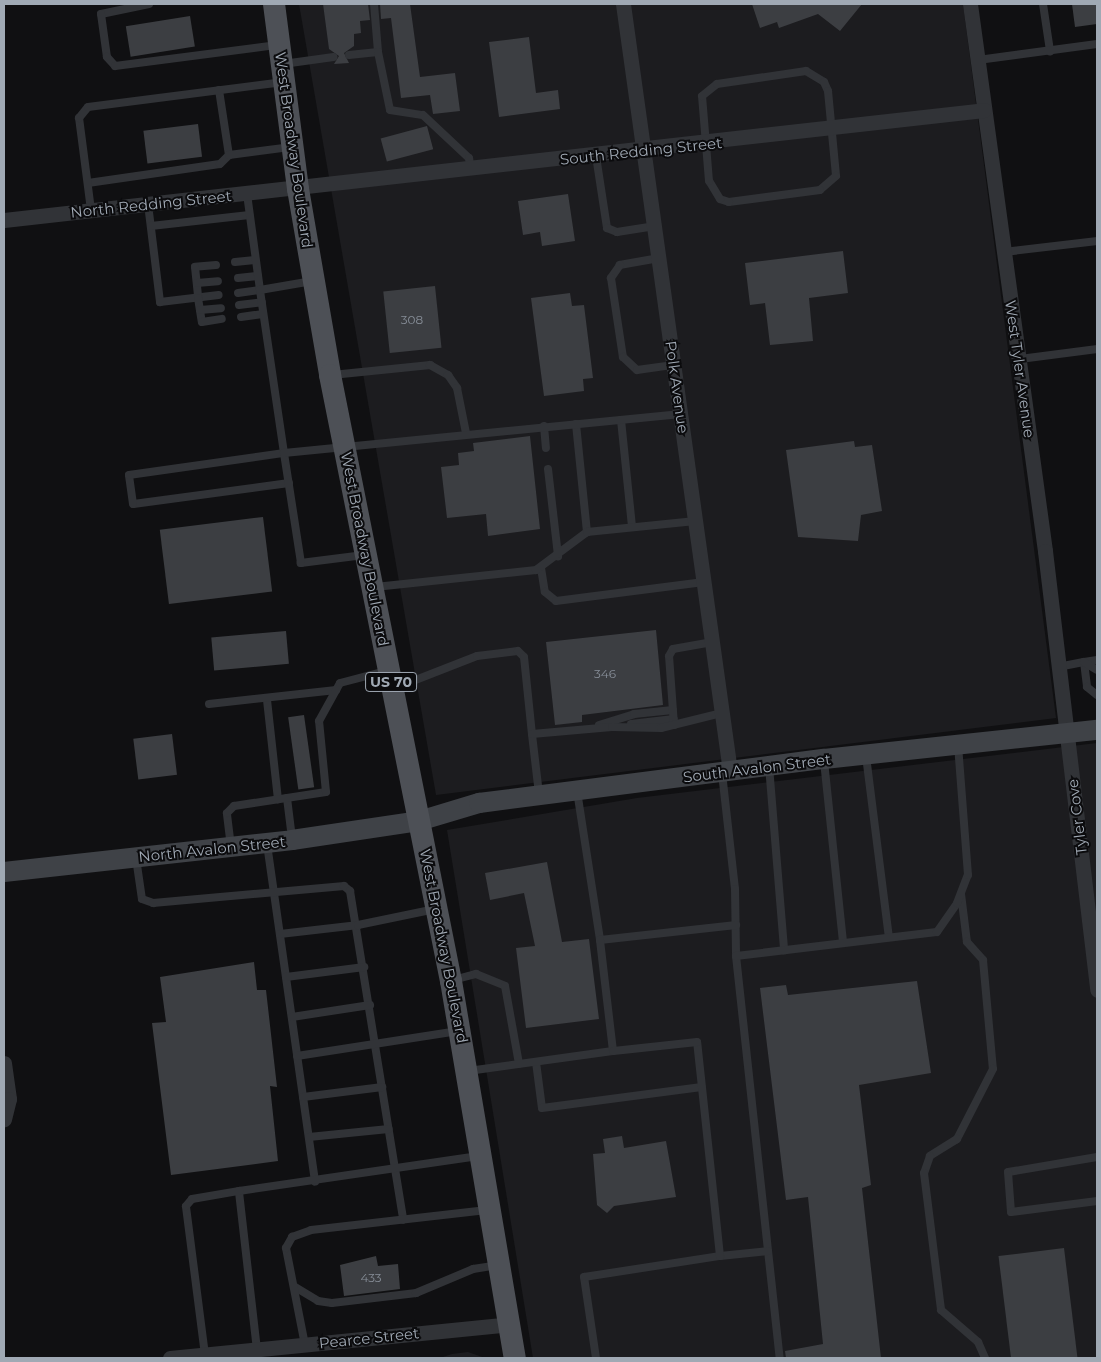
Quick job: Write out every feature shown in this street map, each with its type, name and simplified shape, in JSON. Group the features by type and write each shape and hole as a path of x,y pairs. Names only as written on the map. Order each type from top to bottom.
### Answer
{"main road":[{"name":"West Broadway Boulevard","path":"274,4 298,189 330,376 452,981 492,1209 515,1358"}],"street":[{"name":"Polk Avenue","path":"623,4 722,713 726,771"},
{"name":"West Tyler Avenue","path":"970,4 1020,359 1067,734"},
{"name":"South Redding Street","path":"298,189 704,144 984,110"},
{"name":"North Redding Street","path":"4,220 298,189"},
{"name":"South Avalon Street","path":"419,821 480,803 866,754 1097,730"},
{"name":"Tyler Cove","path":"1067,734 1094,930 1097,990"},
{"name":"North Avalon Street","path":"4,872 231,849 419,821"},
{"path":"4,1063 9,1098 4,1119"},
{"name":"Pearce Street","path":"170,1358 205,1355 223,1356 306,1344 509,1324"}],"lane":[{"path":"149,4 101,14 107,58 115,66 281,64 334,57"},
{"path":"374,4 378,52 390,110 423,115 469,158 471,170"},
{"path":"1043,4 1050,51"},
{"path":"978,60 1097,44"},
{"path":"348,55 378,52"},
{"path":"91,210 79,118 88,107 219,90 281,64"},
{"path":"806,71 824,82 828,90 836,176 829,185 729,202 712,192 704,144 699,104 708,87 806,71"},
{"path":"219,90 229,155"},
{"path":"88,183 220,164 229,155 292,147"},
{"path":"596,156 607,228 617,232 654,226"},
{"path":"247,194 255,260 301,563 366,554"},
{"path":"148,204 160,302 219,295"},
{"path":"151,226 250,215"},
{"path":"1004,252 1097,241"},
{"path":"659,258 620,265 611,278 623,357 637,370 674,365"},
{"path":"235,262 255,260"},
{"path":"216,265 195,267 198,298 202,322 222,319"},
{"path":"238,278 258,276"},
{"path":"238,293 314,280"},
{"path":"197,284 218,281"},
{"path":"239,305 262,302"},
{"path":"200,310 221,308"},
{"path":"241,317 263,314"},
{"path":"1020,359 1097,349"},
{"path":"330,376 430,365 448,375 457,388 466,434"},
{"path":"289,483 133,504 129,476 344,444 681,414"},
{"path":"621,420 632,526"},
{"path":"576,424 587,532"},
{"path":"544,426 546,448"},
{"path":"548,469 558,556"},
{"path":"373,588 541,568 587,532 695,520"},
{"path":"541,568 545,592 556,601 704,582"},
{"path":"674,722 669,666 673,649 712,642"},
{"path":"231,849 227,813 234,806 326,792 319,721 340,683 390,679 477,656 518,651 524,657 539,797"},
{"path":"1058,667 1097,660"},
{"path":"1084,662 1097,670"},
{"path":"1084,662 1086,687 1097,695"},
{"path":"209,704 267,700 336,690"},
{"path":"267,700 278,799"},
{"path":"590,729 634,714 673,710"},
{"path":"612,727 630,729 722,713"},
{"path":"532,734 674,722"},
{"path":"736,956 937,932 961,894 968,876 958,745"},
{"path":"866,754 889,937"},
{"path":"824,759 844,943"},
{"path":"769,766 784,950"},
{"path":"726,771 736,925 736,956 780,1358"},
{"path":"577,791 600,940 613,1051"},
{"path":"287,798 292,840"},
{"path":"267,844 315,1182"},
{"path":"136,858 142,898 153,903 344,886 354,899 403,1220"},
{"path":"961,894 967,942 983,960 993,1069 957,1139 930,1156 924,1173 941,1310 978,1342 986,1358"},
{"path":"280,934 358,925 437,908"},
{"path":"600,940 736,925"},
{"path":"286,976 364,967"},
{"path":"452,981 476,974 505,986 519,1064"},
{"path":"292,1017 370,1005"},
{"path":"297,1056 460,1030"},
{"path":"467,1071 613,1051 697,1042 720,1256"},
{"path":"536,1062 542,1108 702,1088"},
{"path":"303,1097 382,1087"},
{"path":"309,1137 389,1129"},
{"path":"205,1355 186,1206 192,1199 482,1156"},
{"path":"1097,1157 1008,1172 1011,1212 1097,1201"},
{"path":"239,1191 256,1350"},
{"path":"306,1344 286,1248 292,1237 311,1230 492,1209"},
{"path":"596,1358 584,1277 720,1256 768,1251"},
{"path":"295,1287 318,1301 332,1303 416,1293 473,1269 500,1265"}],"shaded area":[{"path":"299,4 963,4 1056,718 436,795"},
{"path":"1097,743 1097,1358 533,1358 447,830 637,798"},
{"path":"468,1352 485,1358 440,1358 452,1354"}],"building":[{"path":"323,4 368,4 370,20 360,21 361,33 354,34 354,46 344,53 349,63 334,64 339,56 329,49"},
{"path":"380,4 410,4 420,77 455,73 460,111 433,114 430,95 401,98 391,18 381,19"},
{"path":"752,4 862,4 840,31 818,14 779,28 777,22 760,28"},
{"path":"1072,4 1097,4 1097,24 1075,27"},
{"path":"190,16 195,47 131,57 126,26"},
{"path":"529,37 536,93 558,90 560,109 499,117 489,42"},
{"path":"198,124 202,157 147,163 143,131"},
{"path":"427,126 433,149 387,162 381,138"},
{"path":"568,194 575,241 542,246 540,232 523,235 518,201"},
{"path":"843,251 848,293 809,298 813,341 770,345 765,303 750,305 745,263"},
{"path":"435,286 441,348 390,353 383,291"},
{"path":"570,293 572,306 584,305 593,378 583,379 584,391 544,396 531,298"},
{"path":"530,436 540,529 488,536 486,514 447,518 441,467 459,465 458,453 474,451 473,443"},
{"path":"854,441 855,447 872,445 882,511 861,515 858,541 798,537 786,450"},
{"path":"263,517 272,591 169,604 160,530"},
{"path":"656,630 663,705 582,715 582,722 555,725 546,642"},
{"path":"286,631 289,664 214,670 211,638"},
{"path":"304,715 314,787 298,790 288,717"},
{"path":"172,734 177,775 138,779 133,739"},
{"path":"547,862 562,942 589,939 599,1019 526,1028 516,948 535,946 524,893 490,900 485,873"},
{"path":"254,962 257,990 266,990 277,1087 270,1086 278,1161 171,1175 152,1023 166,1022 160,977"},
{"path":"917,981 931,1073 859,1085 871,1185 862,1188 881,1358 786,1358 785,1351 823,1344 808,1197 786,1200 760,988 786,985 788,995"},
{"path":"622,1136 624,1148 666,1141 676,1197 614,1206 607,1213 597,1205 593,1154 605,1153 603,1139"},
{"path":"1064,1248 1078,1358 1011,1358 998,1256"},
{"path":"376,1256 378,1266 398,1264 400,1289 344,1296 340,1265"}]}
